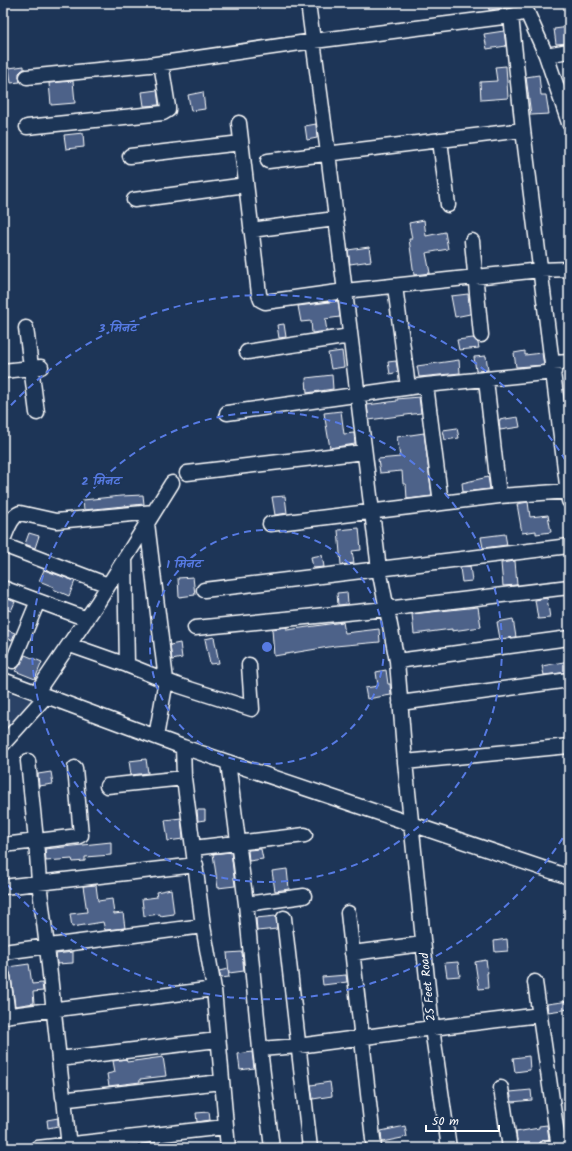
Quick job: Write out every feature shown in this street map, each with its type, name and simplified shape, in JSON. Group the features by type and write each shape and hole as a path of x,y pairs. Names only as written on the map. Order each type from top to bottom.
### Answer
{"street":[{"name":"25 Feet Road","path":"308,3 314,41 379,569 397,662 404,762 412,825 432,1028 449,1148"},
{"path":"27,77 161,63 314,41 511,16 525,8 566,103 569,122"},
{"path":"270,524 499,496 569,494 565,426 553,368 540,270 511,16"},
{"path":"546,55 569,51"},
{"path":"27,127 163,113 168,110 168,107 161,63"},
{"path":"239,122 259,294 262,301 268,302 345,291 540,270 569,269"},
{"path":"268,161 523,130"},
{"path":"440,140 448,205"},
{"path":"130,156 242,143"},
{"path":"134,200 246,185"},
{"path":"252,230 336,219"},
{"path":"472,241 481,335"},
{"path":"395,286 408,387"},
{"path":"26,328 36,368 36,413"},
{"path":"247,352 350,336"},
{"path":"227,413 408,387 486,380 553,368 569,362"},
{"path":"3,371 36,368"},
{"path":"486,380 499,496"},
{"path":"426,385 441,503"},
{"path":"187,473 364,452"},
{"path":"3,744 41,694 172,482"},
{"path":"3,540 12,520 16,514 20,513 56,521 150,517"},
{"path":"150,517 166,680 156,737"},
{"path":"3,545 108,585"},
{"path":"204,590 569,546"},
{"path":"125,558 127,665"},
{"path":"194,628 386,609 569,586"},
{"path":"3,588 87,619"},
{"path":"13,661 38,601"},
{"path":"397,662 569,638"},
{"path":"70,645 127,665 177,685 252,709 249,664"},
{"path":"3,680 183,747 569,877"},
{"path":"400,704 569,680"},
{"path":"404,762 569,746"},
{"path":"183,747 184,778 203,926 214,989 228,1148"},
{"path":"28,761 39,882 69,1146"},
{"path":"228,762 246,904 260,1049 272,1148"},
{"path":"3,845 81,835 75,768"},
{"path":"108,786 184,778"},
{"path":"193,848 305,835"},
{"path":"3,887 196,865"},
{"path":"246,904 304,896"},
{"path":"348,913 374,1148"},
{"path":"284,918 310,1148"},
{"path":"3,952 203,926"},
{"path":"352,953 424,944"},
{"path":"3,977 6,1016 54,1011 214,989"},
{"path":"535,982 558,1147"},
{"path":"260,1049 298,1046 540,1015"},
{"path":"59,1060 218,1040"},
{"path":"64,1098 69,1099 221,1082"},
{"path":"501,1088 510,1148"},
{"path":"37,1148 69,1146 225,1127"}],"shaded area":[{"path":"3,691 34,701 3,737"}],"building":[{"path":"488,3 504,3 505,8 489,10"},
{"path":"569,27 569,43 556,44 554,29"},
{"path":"504,31 506,46 487,49 484,34"},
{"path":"24,66 24,69 26,69 19,73 20,82 11,83 9,68"},
{"path":"506,66 508,98 481,100 480,82 497,81 495,67"},
{"path":"539,75 541,95 546,95 549,114 531,115 526,77"},
{"path":"73,81 75,103 51,105 49,83"},
{"path":"157,90 159,105 144,106 142,92"},
{"path":"203,92 205,109 191,111 188,95"},
{"path":"316,124 317,138 307,140 305,126"},
{"path":"83,133 84,147 66,149 64,135"},
{"path":"424,220 426,236 445,232 448,249 426,253 430,273 414,275 409,239 412,239 409,223"},
{"path":"369,247 371,261 350,264 348,250"},
{"path":"468,294 470,314 455,317 451,296"},
{"path":"338,301 340,317 325,319 327,331 312,333 311,321 301,322 298,306"},
{"path":"284,324 286,337 279,338 277,325"},
{"path":"473,338 478,343 479,348 459,350 457,340"},
{"path":"342,351 344,367 331,369 328,353"},
{"path":"525,351 525,355 542,353 544,365 516,367 514,353"},
{"path":"486,356 488,370 476,371 474,357"},
{"path":"459,360 460,373 419,377 417,366"},
{"path":"396,361 398,372 390,374 388,362"},
{"path":"332,375 333,389 307,393 306,378"},
{"path":"419,397 421,413 369,420 367,405 397,401 397,399"},
{"path":"341,411 344,434 354,433 355,444 330,448 324,413"},
{"path":"518,417 520,427 500,430 499,420"},
{"path":"457,428 459,438 445,440 443,430"},
{"path":"424,433 432,496 407,499 406,484 403,484 402,471 380,473 378,459 400,457 397,437"},
{"path":"488,477 490,489 463,492 462,483"},
{"path":"143,495 144,504 84,510 83,500"},
{"path":"285,496 287,513 275,515 272,497"},
{"path":"528,502 530,517 548,515 551,532 536,534 536,531 522,533 517,504"},
{"path":"359,528 361,550 352,551 354,563 341,565 338,530"},
{"path":"29,533 39,536 35,548 25,544"},
{"path":"505,534 507,545 483,548 481,537"},
{"path":"322,555 324,567 313,568 311,557"},
{"path":"515,561 517,585 503,586 501,563"},
{"path":"470,566 472,581 462,582 460,568"},
{"path":"44,570 75,581 69,596 53,589 54,587 39,581"},
{"path":"193,577 195,595 179,597 178,578"},
{"path":"347,592 348,604 338,605 337,593"},
{"path":"3,597 15,602 11,611 3,608"},
{"path":"547,598 550,618 538,619 535,600"},
{"path":"478,607 481,627 414,634 412,614"},
{"path":"513,619 516,637 500,639 497,622"},
{"path":"343,622 345,633 379,629 380,642 335,646 274,656 272,629 287,627 287,630"},
{"path":"7,630 15,633 12,640 4,637"},
{"path":"214,637 219,663 210,664 205,639"},
{"path":"180,643 182,658 172,660 170,645"},
{"path":"25,655 42,662 35,679 15,671 21,664"},
{"path":"569,661 569,672 544,675 542,666"},
{"path":"386,670 391,695 367,699 365,688 378,686 376,672"},
{"path":"146,759 148,773 131,775 129,761"},
{"path":"51,772 53,784 39,786 38,774"},
{"path":"197,810 205,810 205,820 198,821"},
{"path":"181,818 183,839 168,841 165,820"},
{"path":"111,842 111,855 85,857 85,861 73,862 72,859 46,861 45,849"},
{"path":"261,849 263,859 249,861 248,850"},
{"path":"231,852 235,886 218,888 213,854"},
{"path":"287,869 289,889 275,891 272,871"},
{"path":"96,885 98,901 112,899 114,914 123,913 125,928 105,930 103,922 72,927 70,914 87,912 83,886"},
{"path":"171,889 174,914 144,916 142,899 157,897 156,892"},
{"path":"276,916 277,929 257,931 256,918"},
{"path":"507,939 508,951 495,952 494,941"},
{"path":"73,952 73,963 57,964 56,954"},
{"path":"242,952 244,971 229,973 227,953"},
{"path":"486,960 488,988 479,989 475,962"},
{"path":"458,962 460,976 447,977 445,963"},
{"path":"29,964 32,984 42,983 43,991 33,992 34,1003 15,1006 11,976 8,967"},
{"path":"228,969 229,977 221,978 219,971"},
{"path":"346,975 347,982 323,985 322,977"},
{"path":"569,1001 569,1009 548,1012 547,1004"},
{"path":"252,1052 254,1068 240,1070 238,1054"},
{"path":"529,1056 530,1070 515,1072 513,1058"},
{"path":"163,1057 166,1076 140,1079 140,1082 109,1086 107,1074 115,1072 113,1061 126,1059 127,1062"},
{"path":"330,1082 332,1096 313,1099 311,1085"},
{"path":"531,1090 532,1100 512,1102 510,1092"},
{"path":"209,1112 210,1120 197,1122 196,1113"},
{"path":"58,1118 58,1126 48,1128 47,1120"},
{"path":"547,1125 549,1139 541,1141 538,1146 518,1148 516,1132"},
{"path":"405,1126 407,1137 382,1142 381,1131"}]}
